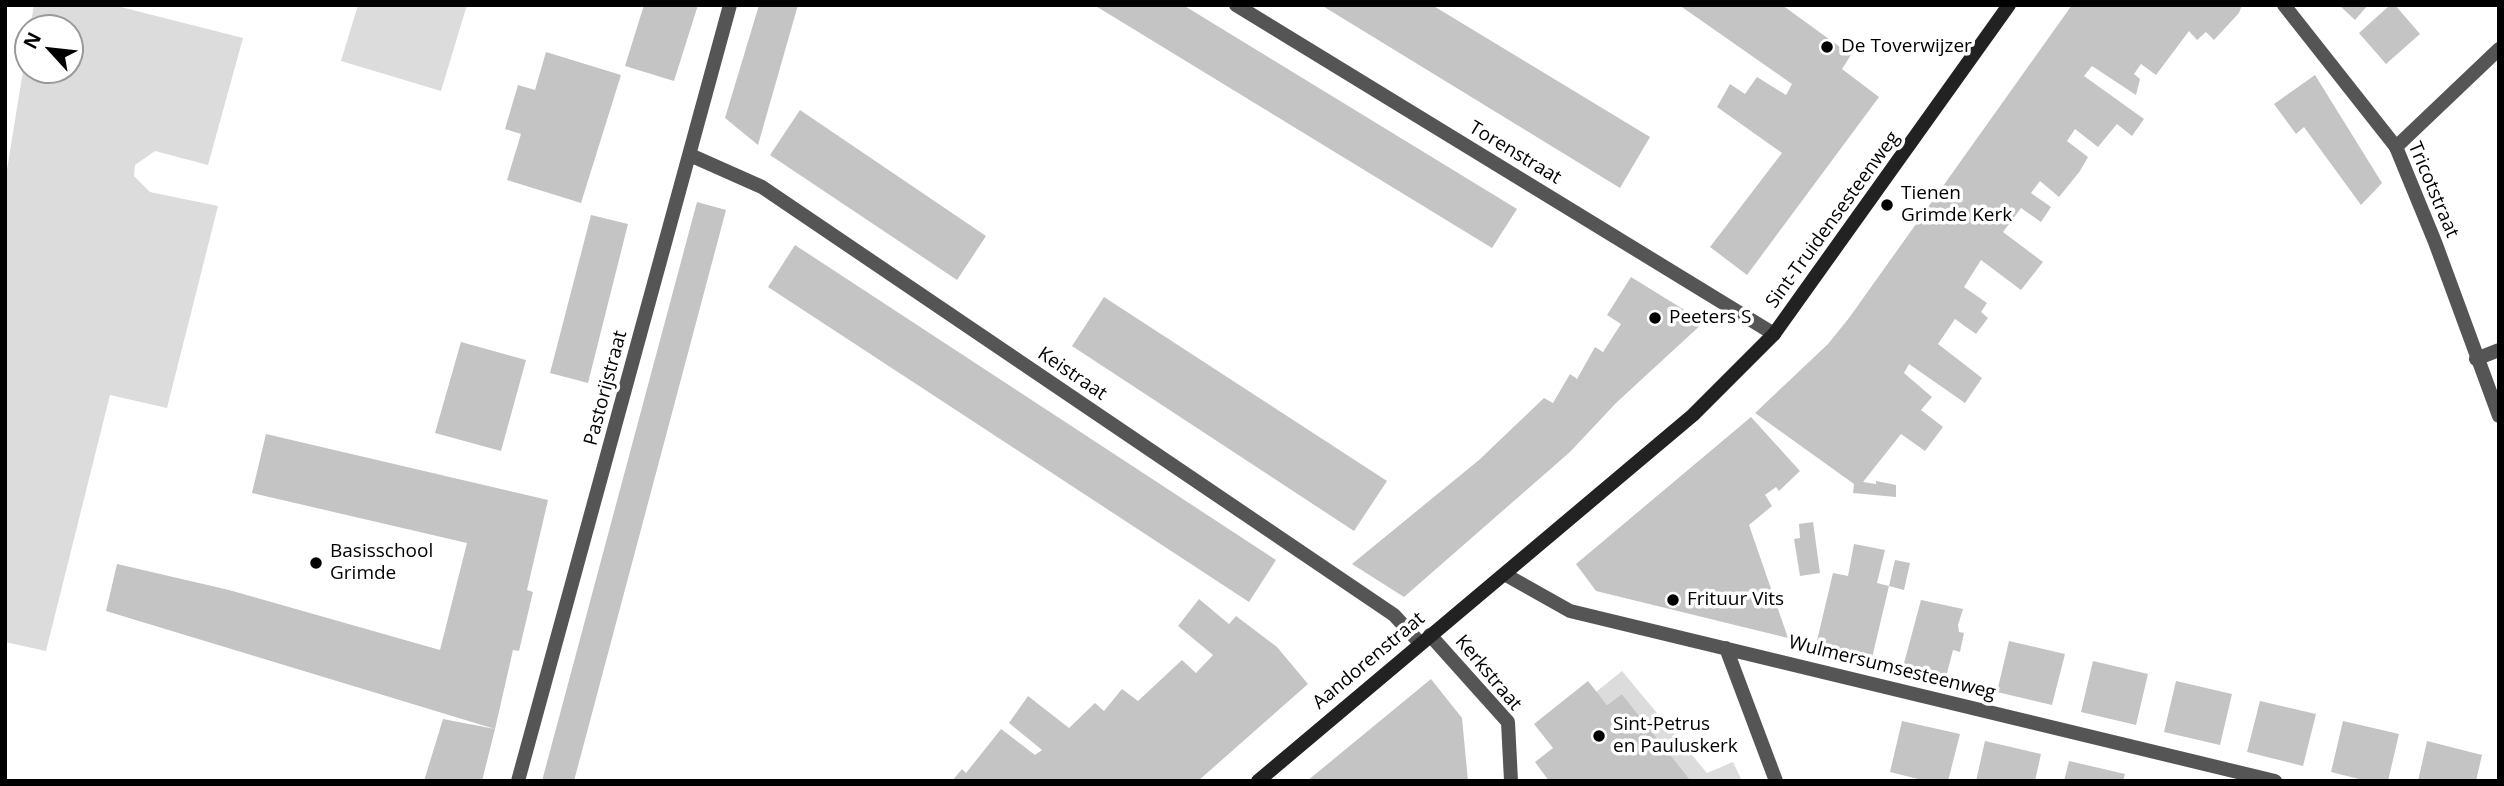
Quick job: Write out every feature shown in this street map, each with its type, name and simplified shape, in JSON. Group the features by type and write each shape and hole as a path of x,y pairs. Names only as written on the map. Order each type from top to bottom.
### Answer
{"main road":[{"name":"Sint-Truidensesteenweg","path":"1506,575 1693,415 1774,334 2010,5"},
{"name":"Aandorenstraat","path":"1258,781 1425,639 1506,575"}],"street":[{"name":"Pastorijstraat","path":"518,781 730,5"},
{"name":"Torenstraat","path":"1236,5 1774,334"},
{"name":"Tricotstraat","path":"2284,5 2396,147 2435,242 2499,416"},
{"path":"2396,147 2499,49"},
{"name":"Keistraat","path":"690,155 762,187 1394,615 1425,639"},
{"path":"2476,359 2499,350"},
{"name":"Wulmersumsesteenweg","path":"1506,575 1570,611 2275,781"},
{"name":"Kerkstraat","path":"1425,639 1508,722 1511,781"},
{"path":"1726,648 1776,781"}],"shaded area":[{"path":"34,5 113,5 243,38 208,165 155,151 135,165 134,176 150,192 218,206 167,408 110,395 46,651 5,642 5,182 21,84 84,84 84,14 32,14"},
{"path":"358,5 467,5 441,91 341,61"},
{"path":"1622,671 1707,773 1733,762 1742,781 1691,781 1622,694 1607,705 1596,692"}],"building":[{"path":"644,5 698,5 674,81 625,66"},
{"path":"759,5 798,5 758,145 725,118"},
{"path":"1094,5 1183,5 1517,209 1492,248"},
{"path":"1321,5 1432,5 1650,137 1620,188"},
{"path":"1679,5 1782,5 1851,55 1842,69 1879,97 1747,275 1710,247 1782,153 1717,107 1730,84 1745,94 1757,77 1786,95 1792,84"},
{"path":"2072,5 2242,5 2239,13 2214,40 2206,32 2197,40 2189,31 2156,75 2141,64 2134,74 2140,79 2136,95 2092,66 2084,76 2144,119 2132,136 2117,124 2098,147 2075,129 2067,141 2088,157 2080,171 2059,197 2040,181 2031,193 2051,207 2041,222 2021,208 2003,232 2043,262 2021,290 1981,260 1964,287 1987,303 1981,312 1988,318 1976,334 1955,319 1938,344 1982,378 1965,403 1909,364 1904,373 1932,397 1921,410 1943,427 1925,451 1901,434 1863,482 1876,484 1876,481 1896,485 1896,497 1853,493 1854,484 1755,413 1828,344 1849,318"},
{"path":"2339,5 2368,5 2355,20"},
{"path":"2390,5 2395,5 2420,34 2386,64 2359,33"},
{"path":"546,52 621,75 581,203 507,180 521,134 505,129 518,85 535,90"},
{"path":"2315,75 2382,183 2361,205 2304,127 2296,134 2274,104"},
{"path":"800,110 986,236 957,280 770,155"},
{"path":"697,202 726,210 574,781 542,781"},
{"path":"591,215 628,224 588,383 550,373"},
{"path":"795,245 1276,560 1249,602 768,287"},
{"path":"1631,277 1704,322 1616,403 1570,452 1404,597 1352,564 1479,460 1544,398 1553,403 1570,374 1577,379 1595,347 1603,352 1621,324 1607,315"},
{"path":"1104,297 1387,481 1354,531 1072,346"},
{"path":"461,342 526,360 501,451 435,433"},
{"path":"1751,417 1800,471 1779,491 1776,487 1765,495 1772,506 1749,525 1788,638 1596,591 1576,564"},
{"path":"266,434 548,500 527,590 533,592 519,651 513,650 495,729 106,611 117,564 229,590 440,650 467,543 252,493"},
{"path":"1813,522 1820,573 1800,576 1794,539 1800,538 1799,524"},
{"path":"1854,544 1885,550 1877,583 1889,586 1872,658 1816,645 1833,573 1848,576"},
{"path":"1895,560 1910,563 1904,590 1889,586"},
{"path":"1199,599 1229,624 1236,616 1277,647 1308,684 1198,781 952,781 962,769 966,773 1001,729 1035,755 1042,750 1009,723 1028,696 1069,728 1095,703 1104,711 1122,689 1138,701 1182,660 1196,673 1213,655 1178,626"},
{"path":"1921,600 1963,609 1958,625 1959,632 1964,633 1960,652 1953,650 1946,677 1903,667"},
{"path":"2009,641 2065,654 2052,705 1997,692"},
{"path":"2093,661 2148,674 2136,725 2081,712"},
{"path":"1431,679 1462,718 1468,781 1307,781"},
{"name":"Sint-Petrus en Pauluskerk","path":"1588,681 1607,705 1622,694 1691,781 1549,781 1535,762 1553,748 1534,724"},
{"path":"2176,681 2232,694 2220,745 2164,732"},
{"path":"2260,701 2316,714 2303,766 2247,752"},
{"path":"443,719 495,729 482,781 424,781"},
{"path":"1902,721 1960,734 1948,781 1926,781 1890,772"},
{"path":"2343,721 2399,734 2388,781 2367,781 2331,772"},
{"path":"1985,741 2041,754 2035,781 1976,781"},
{"path":"2427,741 2482,755 2476,781 2418,781"},
{"path":"2069,761 2125,774 2123,781 2064,781"}],"place":[{"name":"De Toverwijzer","path":"1827,47"},
{"name":"Tienen Grimde Kerk","path":"1887,205"},
{"name":"Peeters S","path":"1655,318"},
{"name":"Basisschool Grimde","path":"316,563"},
{"name":"Frituur Vits","path":"1673,600"},
{"name":"Sint-Petrus en Pauluskerk","path":"1599,736"}]}
